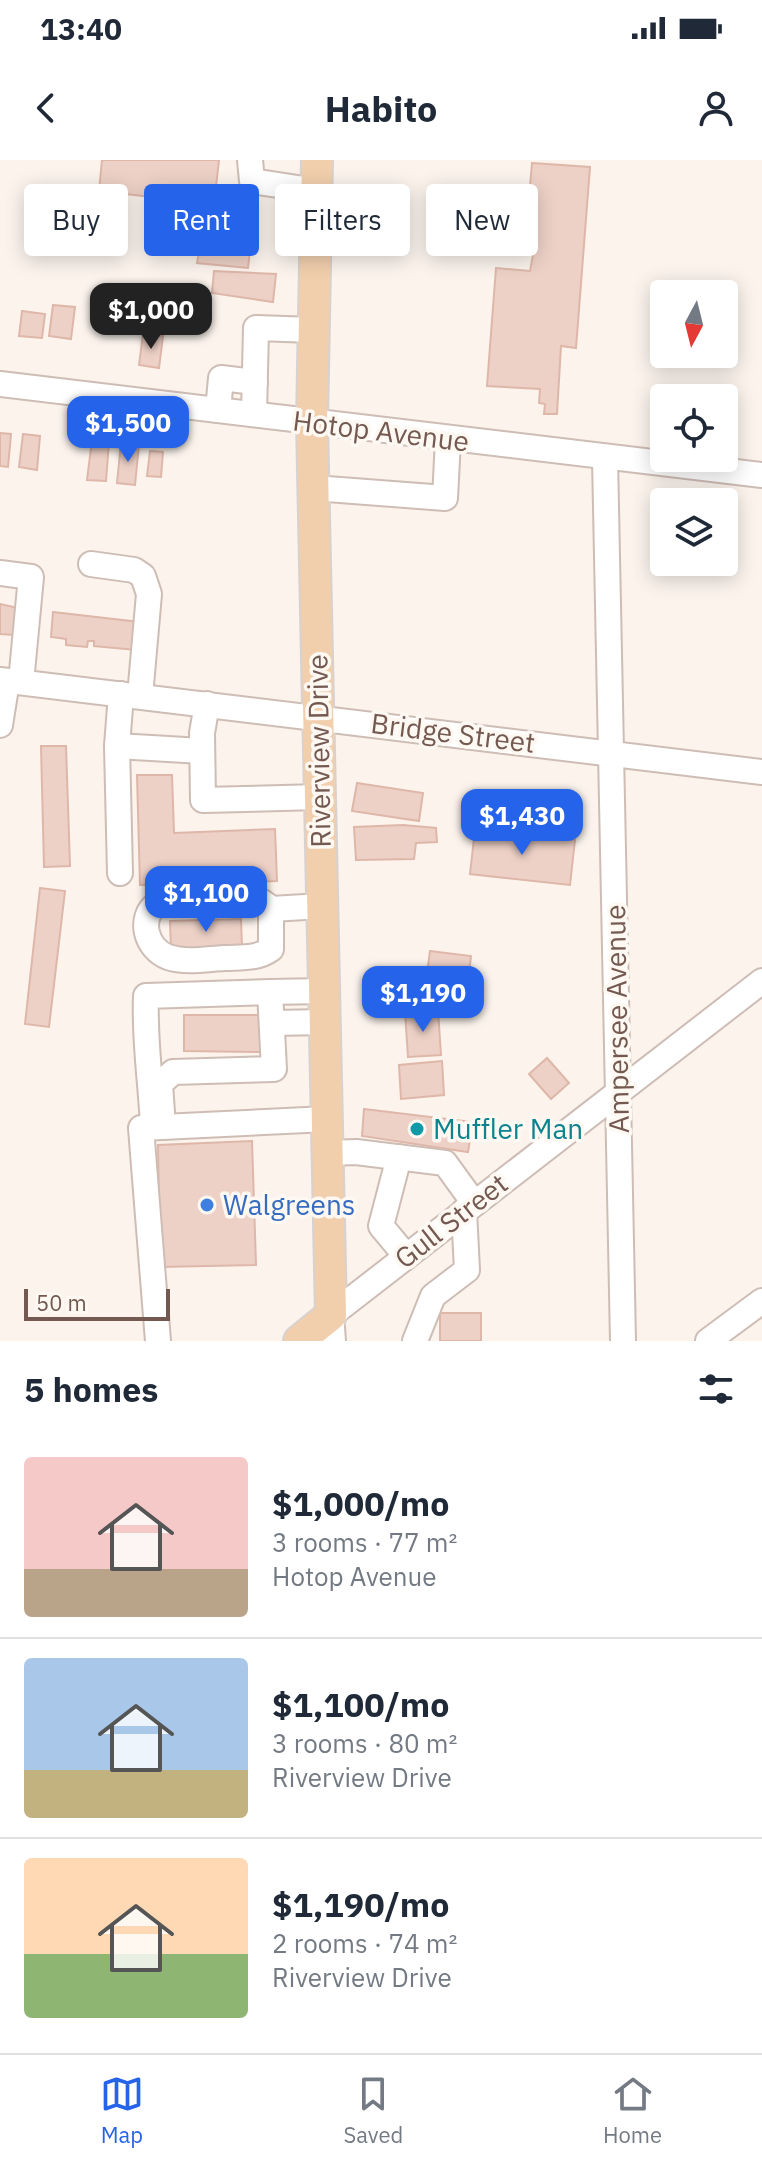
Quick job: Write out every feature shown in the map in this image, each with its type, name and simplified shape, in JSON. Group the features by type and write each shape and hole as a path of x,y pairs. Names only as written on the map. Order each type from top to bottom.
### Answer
{"main road":[{"name":"Riverview Drive","path":"317,160 317,184"},
{"name":"Riverview Drive","path":"316,256 312,422 332,1328"},
{"path":"299,1341 332,1328"}],"street":[{"path":"250,160 252,181 275,185"},
{"path":"254,414 256,328 314,330"},
{"path":"218,410 221,378 255,382"},
{"name":"Hotop Avenue","path":"0,384 448,440 762,475"},
{"path":"314,488 445,498 448,440"},
{"name":"Ampersee Avenue","path":"605,458 623,1341"},
{"path":"91,564 134,570 143,576 149,602 117,746 120,873"},
{"path":"0,573 31,577 0,725"},
{"name":"Bridge Street","path":"9,681 762,772"},
{"path":"207,704 202,751 203,800 320,797"},
{"path":"117,746 202,751"},
{"path":"271,909 271,949 260,957 181,960 165,956 152,946 146,931 148,915 157,903 172,897 249,896 261,899 271,909 322,906"},
{"name":"Gull Street","path":"332,1328 406,1256 762,981"},
{"path":"158,1127 150,1058 144,1048 146,996 324,991"},
{"path":"158,1127 160,1084 173,1072 274,1069 270,992"},
{"path":"272,1023 325,1022"},
{"path":"158,1341 141,1128 327,1119"},
{"path":"328,1153 445,1163 469,1207 467,1270 433,1296 415,1341"},
{"path":"399,1157 381,1226 406,1256"},
{"path":"708,1341 762,1301"}],"building":[{"path":"102,160 219,160 216,184 144,184 144,196 128,194 128,184 100,184"},
{"path":"532,163 590,167 576,348 561,346 557,414 544,414 545,404 539,403 540,389 487,386 496,268 530,271 533,256 538,256 538,184 530,184"},
{"path":"198,256 249,256 248,268 197,263"},
{"path":"214,271 276,274 273,302 212,293"},
{"path":"53,305 75,307 71,339 49,336"},
{"path":"22,311 45,314 42,338 19,336"},
{"path":"143,334 163,336 159,368 139,365"},
{"path":"0,433 11,434 8,467 0,466"},
{"path":"23,434 40,436 37,470 19,467"},
{"path":"92,440 109,442 106,481 87,480"},
{"path":"121,443 139,444 135,485 117,483"},
{"path":"150,451 163,452 161,477 147,476"},
{"path":"0,604 18,608 15,635 0,634"},
{"path":"53,612 139,622 136,650 94,646 94,641 88,641 87,647 66,645 66,639 51,637"},
{"path":"41,746 66,746 70,866 44,867"},
{"path":"137,775 172,775 174,833 275,829 277,881 140,885"},
{"path":"357,783 423,793 419,821 352,811"},
{"path":"403,825 436,828 437,842 416,843 414,859 356,860 354,827"},
{"path":"475,829 575,840 570,885 470,874"},
{"path":"40,888 65,891 49,1027 25,1024"},
{"path":"241,919 242,947 171,949 170,921"},
{"path":"430,951 471,956 466,999 424,994"},
{"path":"438,1010 441,1055 408,1057 405,1012"},
{"path":"184,1015 260,1015 260,1052 184,1051"},
{"path":"547,1058 569,1083 551,1099 529,1074"},
{"path":"442,1061 444,1095 401,1099 399,1065"},
{"name":"Muffler Man","path":"364,1109 473,1122 468,1152 362,1136"},
{"name":"Walgreens","path":"252,1141 256,1265 160,1267 158,1145"},
{"path":"440,1313 481,1313 481,1341 440,1341"}],"place":[{"name":"Muffler Man","path":"417,1129"},
{"name":"Walgreens","path":"207,1205"}]}
